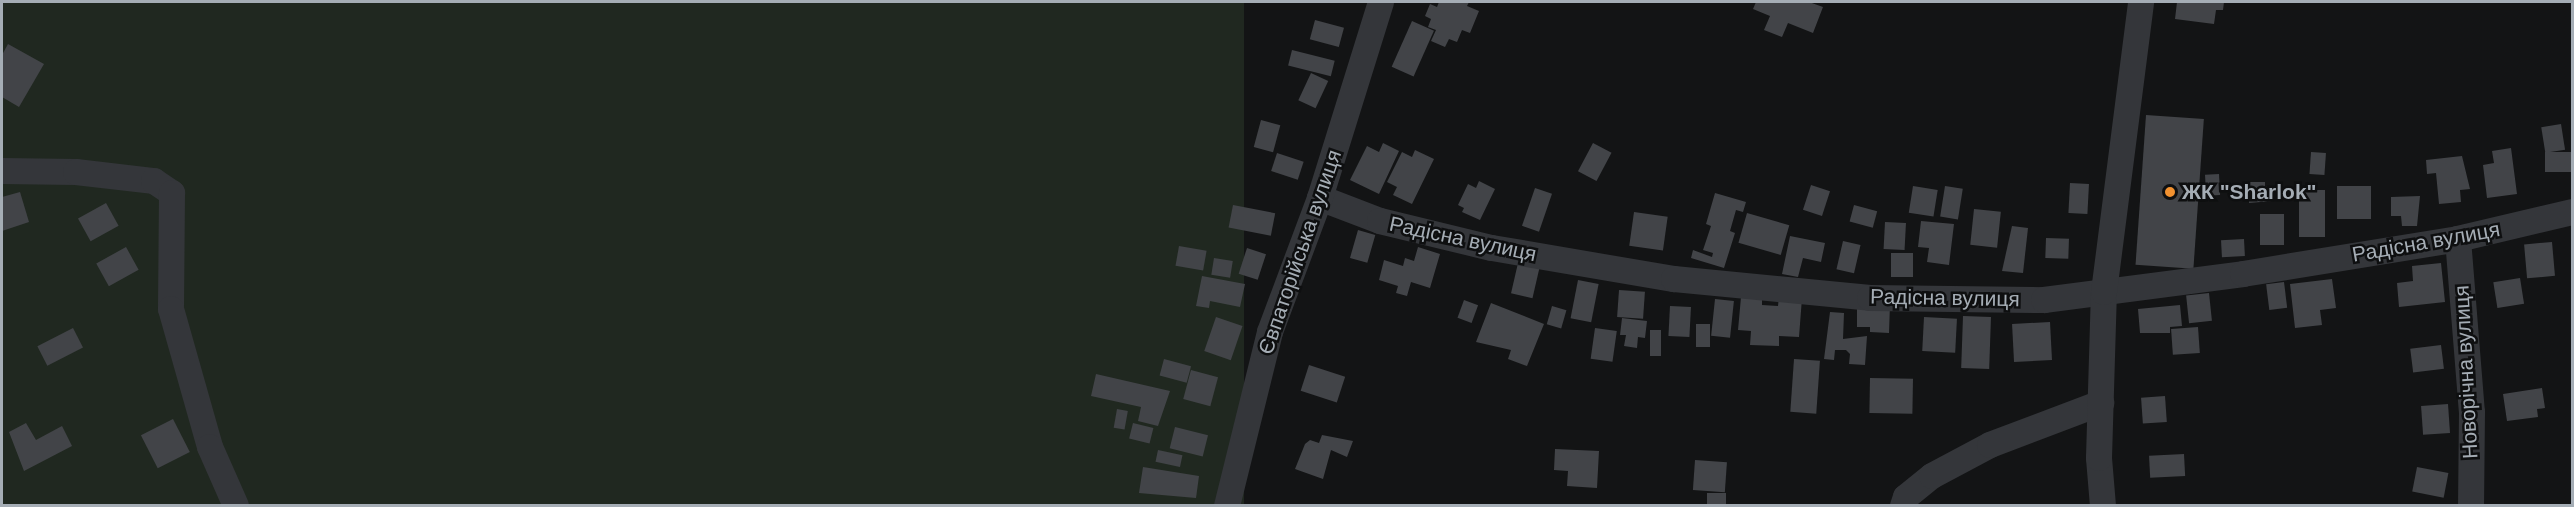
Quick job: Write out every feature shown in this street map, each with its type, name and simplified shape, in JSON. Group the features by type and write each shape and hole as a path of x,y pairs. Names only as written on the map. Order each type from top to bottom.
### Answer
{"street":[{"name":"Євпаторійська вулиця","path":"1227,506 1270,332 1320,198 1381,2"},
{"path":"2103,506 2099,458 2104,292 2141,2"},
{"path":"4,170 76,172 154,181 171,193 171,309 210,447 236,506"},
{"name":"Радісна вулиця","path":"1320,198 1380,220 1492,249 1674,279 1870,298 2044,300 2458,238 2572,212"},
{"name":"Новорічна вулиця","path":"2458,238 2472,412 2471,506"},
{"path":"1903,506 1906,497 1932,476 1990,445 2101,403"}],"shaded area":[{"path":"2,2 1244,2 1244,505 2,505"}],"building":[{"path":"1439,2 1469,2 1467,6 1479,11 1470,33 1462,30 1457,42 1449,39 1445,47 1431,41 1436,30 1428,27 1431,19 1425,16 1430,4 1437,7"},
{"path":"1756,2 1809,2 1823,7 1813,33 1788,23 1782,37 1764,30 1770,16 1753,9"},
{"path":"2177,2 2224,2 2223,10 2216,10 2214,24 2175,19"},
{"path":"1315,20 1344,28 1339,47 1310,39"},
{"path":"1412,21 1434,31 1414,76 1392,67"},
{"path":"8,44 44,64 19,107 2,97 2,55"},
{"path":"1292,50 1335,61 1331,76 1288,66"},
{"path":"1311,73 1328,81 1316,108 1298,100"},
{"name":"ЖК \"Sharlok\"","path":"2146,115 2204,119 2193,269 2136,265"},
{"path":"1261,120 1280,125 1273,152 1254,147"},
{"path":"2561,124 2565,150 2545,153 2541,127"},
{"path":"1383,143 1399,151 1379,194 1350,180 1367,146 1379,152"},
{"path":"1593,143 1612,153 1597,181 1578,171"},
{"path":"2511,148 2517,194 2487,198 2483,165 2494,163 2492,151"},
{"path":"1415,150 1434,159 1412,204 1393,195 1397,187 1387,182 1402,152 1412,157"},
{"path":"2311,152 2326,153 2324,175 2309,174"},
{"path":"2545,152 2572,152 2572,172 2545,172"},
{"path":"1277,153 1304,162 1298,180 1271,171"},
{"path":"2462,156 2470,189 2460,190 2461,202 2439,204 2436,173 2427,174 2426,160"},
{"path":"2219,174 2220,195 2206,196 2205,175"},
{"path":"1479,181 1495,189 1480,220 1462,212 1464,208 1458,205 1468,184 1476,188"},
{"path":"2249,182 2265,182 2265,187 2272,186 2272,201 2249,203"},
{"path":"2070,183 2089,184 2087,214 2068,213"},
{"path":"1811,185 1830,191 1822,216 1803,210"},
{"path":"1913,186 1938,190 1933,217 1909,213"},
{"path":"1945,186 1963,189 1958,219 1940,217"},
{"path":"2337,186 2371,186 2371,219 2337,219"},
{"path":"1535,188 1552,194 1539,232 1522,226"},
{"path":"2299,190 2325,190 2325,237 2299,237"},
{"path":"20,192 29,222 2,231 2,197"},
{"path":"1715,193 1746,202 1743,212 1736,210 1730,231 1735,233 1724,268 1691,258 1693,250 1712,257 1713,253 1703,250 1711,226 1706,224"},
{"path":"2420,196 2417,226 2402,226 2401,216 2391,216 2391,197"},
{"path":"106,203 119,226 91,241 78,219"},
{"path":"1233,205 1275,213 1271,236 1229,228"},
{"path":"1854,205 1877,211 1873,228 1850,221"},
{"path":"1974,209 2001,212 1997,248 1970,245"},
{"path":"1634,212 1668,217 1663,250 1629,246"},
{"path":"1747,213 1789,225 1781,255 1738,243"},
{"path":"2260,214 2284,214 2284,245 2260,245"},
{"path":"1921,221 1954,224 1949,265 1927,262 1929,248 1918,247"},
{"path":"1885,222 1906,223 1905,250 1884,249"},
{"path":"2012,226 2028,228 2023,273 2002,271"},
{"path":"1358,230 1375,235 1367,263 1350,258"},
{"path":"1790,236 1825,243 1821,262 1803,258 1798,277 1782,274"},
{"path":"2046,238 2069,239 2068,259 2045,258"},
{"path":"2244,239 2245,256 2222,257 2221,240"},
{"path":"1843,241 1861,245 1854,273 1836,269"},
{"path":"2552,242 2555,276 2527,278 2524,244"},
{"path":"1179,246 1207,251 1203,271 1176,266"},
{"path":"126,247 139,270 109,286 96,263"},
{"path":"1418,247 1440,254 1430,288 1411,282 1407,296 1396,293 1398,286 1379,280 1384,260 1403,266 1405,258 1414,261"},
{"path":"1247,248 1266,254 1258,280 1239,274"},
{"path":"1891,253 1913,253 1913,277 1891,277"},
{"path":"1214,258 1233,261 1230,278 1211,275"},
{"path":"1518,263 1539,268 1532,298 1511,293"},
{"path":"2441,263 2445,302 2399,307 2397,283 2413,281 2412,266"},
{"path":"1202,276 1245,284 1240,307 1210,301 1209,308 1196,306"},
{"path":"2520,278 2524,304 2497,308 2493,282"},
{"path":"2332,279 2336,308 2320,310 2322,325 2295,328 2290,284"},
{"path":"1578,280 1599,284 1591,322 1571,318"},
{"path":"2284,282 2287,308 2269,310 2266,284"},
{"path":"1619,290 1645,292 1643,319 1617,317"},
{"path":"2209,293 2212,321 2189,323 2186,295"},
{"path":"1779,296 1802,298 1799,337 1779,336 1779,346 1750,345 1751,331 1738,330 1741,297 1762,298 1762,305 1778,306"},
{"path":"1715,299 1734,301 1730,338 1711,336"},
{"path":"1464,300 1478,305 1472,323 1458,318"},
{"path":"1491,303 1544,324 1527,366 1508,359 1511,350 1476,342"},
{"path":"1857,303 1890,304 1889,333 1870,332 1870,327 1857,327"},
{"path":"2180,305 2182,326 2170,327 2170,333 2140,333 2138,309"},
{"path":"1552,306 1566,310 1561,328 1547,324"},
{"path":"1670,306 1691,307 1689,337 1668,336"},
{"path":"1830,312 1844,313 1843,339 1867,336 1865,365 1849,364 1850,354 1846,350 1835,350 1834,360 1824,359"},
{"path":"1963,316 1991,317 1989,369 1961,368"},
{"path":"1216,317 1242,326 1231,360 1204,351"},
{"path":"1924,317 1957,319 1955,353 1922,351"},
{"path":"1622,318 1647,321 1645,338 1638,337 1637,348 1624,346 1626,335 1620,335"},
{"path":"2050,322 2052,360 2014,362 2012,324"},
{"path":"1696,324 1710,324 1710,347 1696,347"},
{"path":"2198,327 2200,353 2173,355 2171,329"},
{"path":"73,328 83,348 47,366 37,346"},
{"path":"1595,328 1617,331 1612,362 1591,359"},
{"path":"1650,330 1661,330 1661,356 1650,356"},
{"path":"2441,345 2444,369 2413,373 2410,349"},
{"path":"1164,359 1191,366 1187,383 1160,375"},
{"path":"1794,359 1820,361 1816,414 1790,412"},
{"path":"1309,365 1345,377 1337,402 1301,391"},
{"path":"1191,370 1218,377 1210,406 1183,399"},
{"path":"1096,374 1170,391 1158,426 1138,421 1141,407 1091,396"},
{"path":"1870,378 1913,379 1912,414 1869,413"},
{"path":"2542,388 2545,408 2537,409 2538,417 2507,421 2503,394"},
{"path":"2165,396 2167,422 2143,424 2141,398"},
{"path":"2448,404 2450,433 2423,435 2421,406"},
{"path":"1117,409 1128,411 1125,430 1114,428"},
{"path":"173,419 190,452 158,468 141,435"},
{"path":"26,423 36,440 62,426 72,446 24,471 9,432"},
{"path":"1133,423 1153,428 1150,444 1129,439"},
{"path":"1175,427 1208,435 1203,457 1170,448"},
{"path":"1322,435 1353,441 1347,457 1331,450 1323,479 1295,469 1305,444 1310,440 1319,443"},
{"path":"1555,449 1599,451 1597,488 1567,486 1568,471 1554,470"},
{"path":"1158,450 1182,455 1180,467 1156,462"},
{"path":"2184,454 2185,476 2150,478 2149,456"},
{"path":"1695,460 1727,462 1725,492 1693,490"},
{"path":"1143,467 1199,476 1196,498 1139,493"},
{"path":"2417,467 2448,473 2444,498 2412,492"},
{"path":"1707,493 1726,493 1726,506 1707,506"}],"place":[{"name":"ЖК \"Sharlok\"","path":"2170,192"}]}
